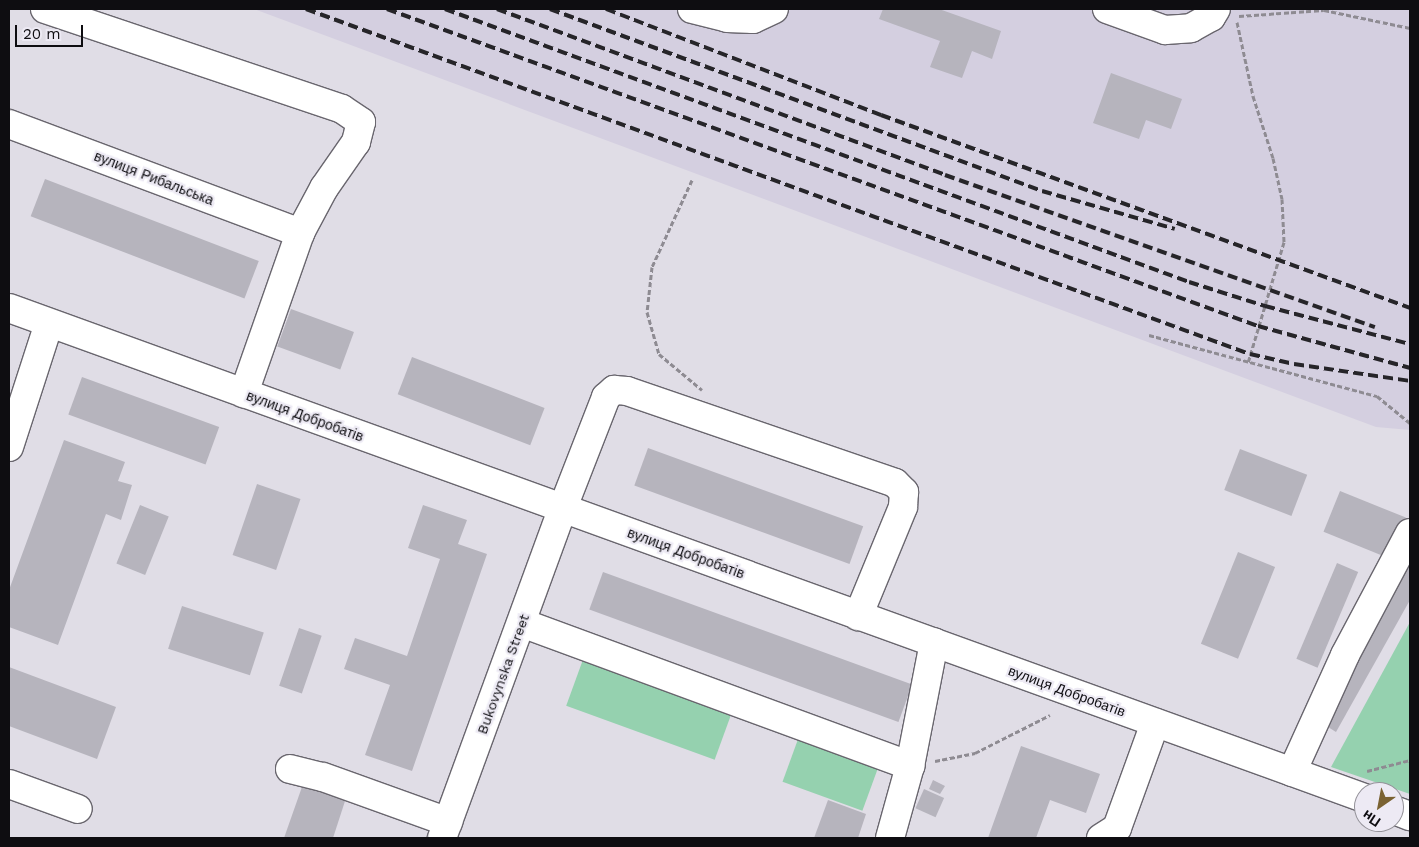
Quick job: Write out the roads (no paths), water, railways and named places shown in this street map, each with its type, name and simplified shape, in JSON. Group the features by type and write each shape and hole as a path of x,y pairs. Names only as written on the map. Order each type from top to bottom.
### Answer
{"street":[{"path":"45,9 342,109 361,122 356,142 324,188 300,233 244,394"},
{"path":"692,9 727,18 753,18 774,9"},
{"path":"1106,9 1165,30 1191,28 1211,17 1216,9"},
{"name":"вулиця Рибальська","path":"9,124 300,233"},
{"name":"вулиця Добробатів","path":"9,308 562,510 1354,794"},
{"path":"10,437 49,323"},
{"name":"Bukovynska Street","path":"445,830 562,510 606,397 614,390 895,483 904,492 903,507 894,533 858,616"},
{"path":"1292,772 1345,655 1410,533"},
{"path":"522,623 910,766"},
{"path":"890,838 910,766 934,642"},
{"path":"1101,838 1117,828 1155,723"},
{"path":"290,769 323,777 445,830"},
{"path":"9,784 78,809"}],"railway":[{"path":"306,9 1250,354 1294,364 1410,381"},
{"path":"387,9 1258,326 1410,368"},
{"path":"445,9 1189,282 1265,306 1410,344"},
{"path":"497,9 945,175 1375,327"},
{"path":"550,9 1042,191 1175,229"},
{"path":"606,9 881,115 1410,308"}]}
